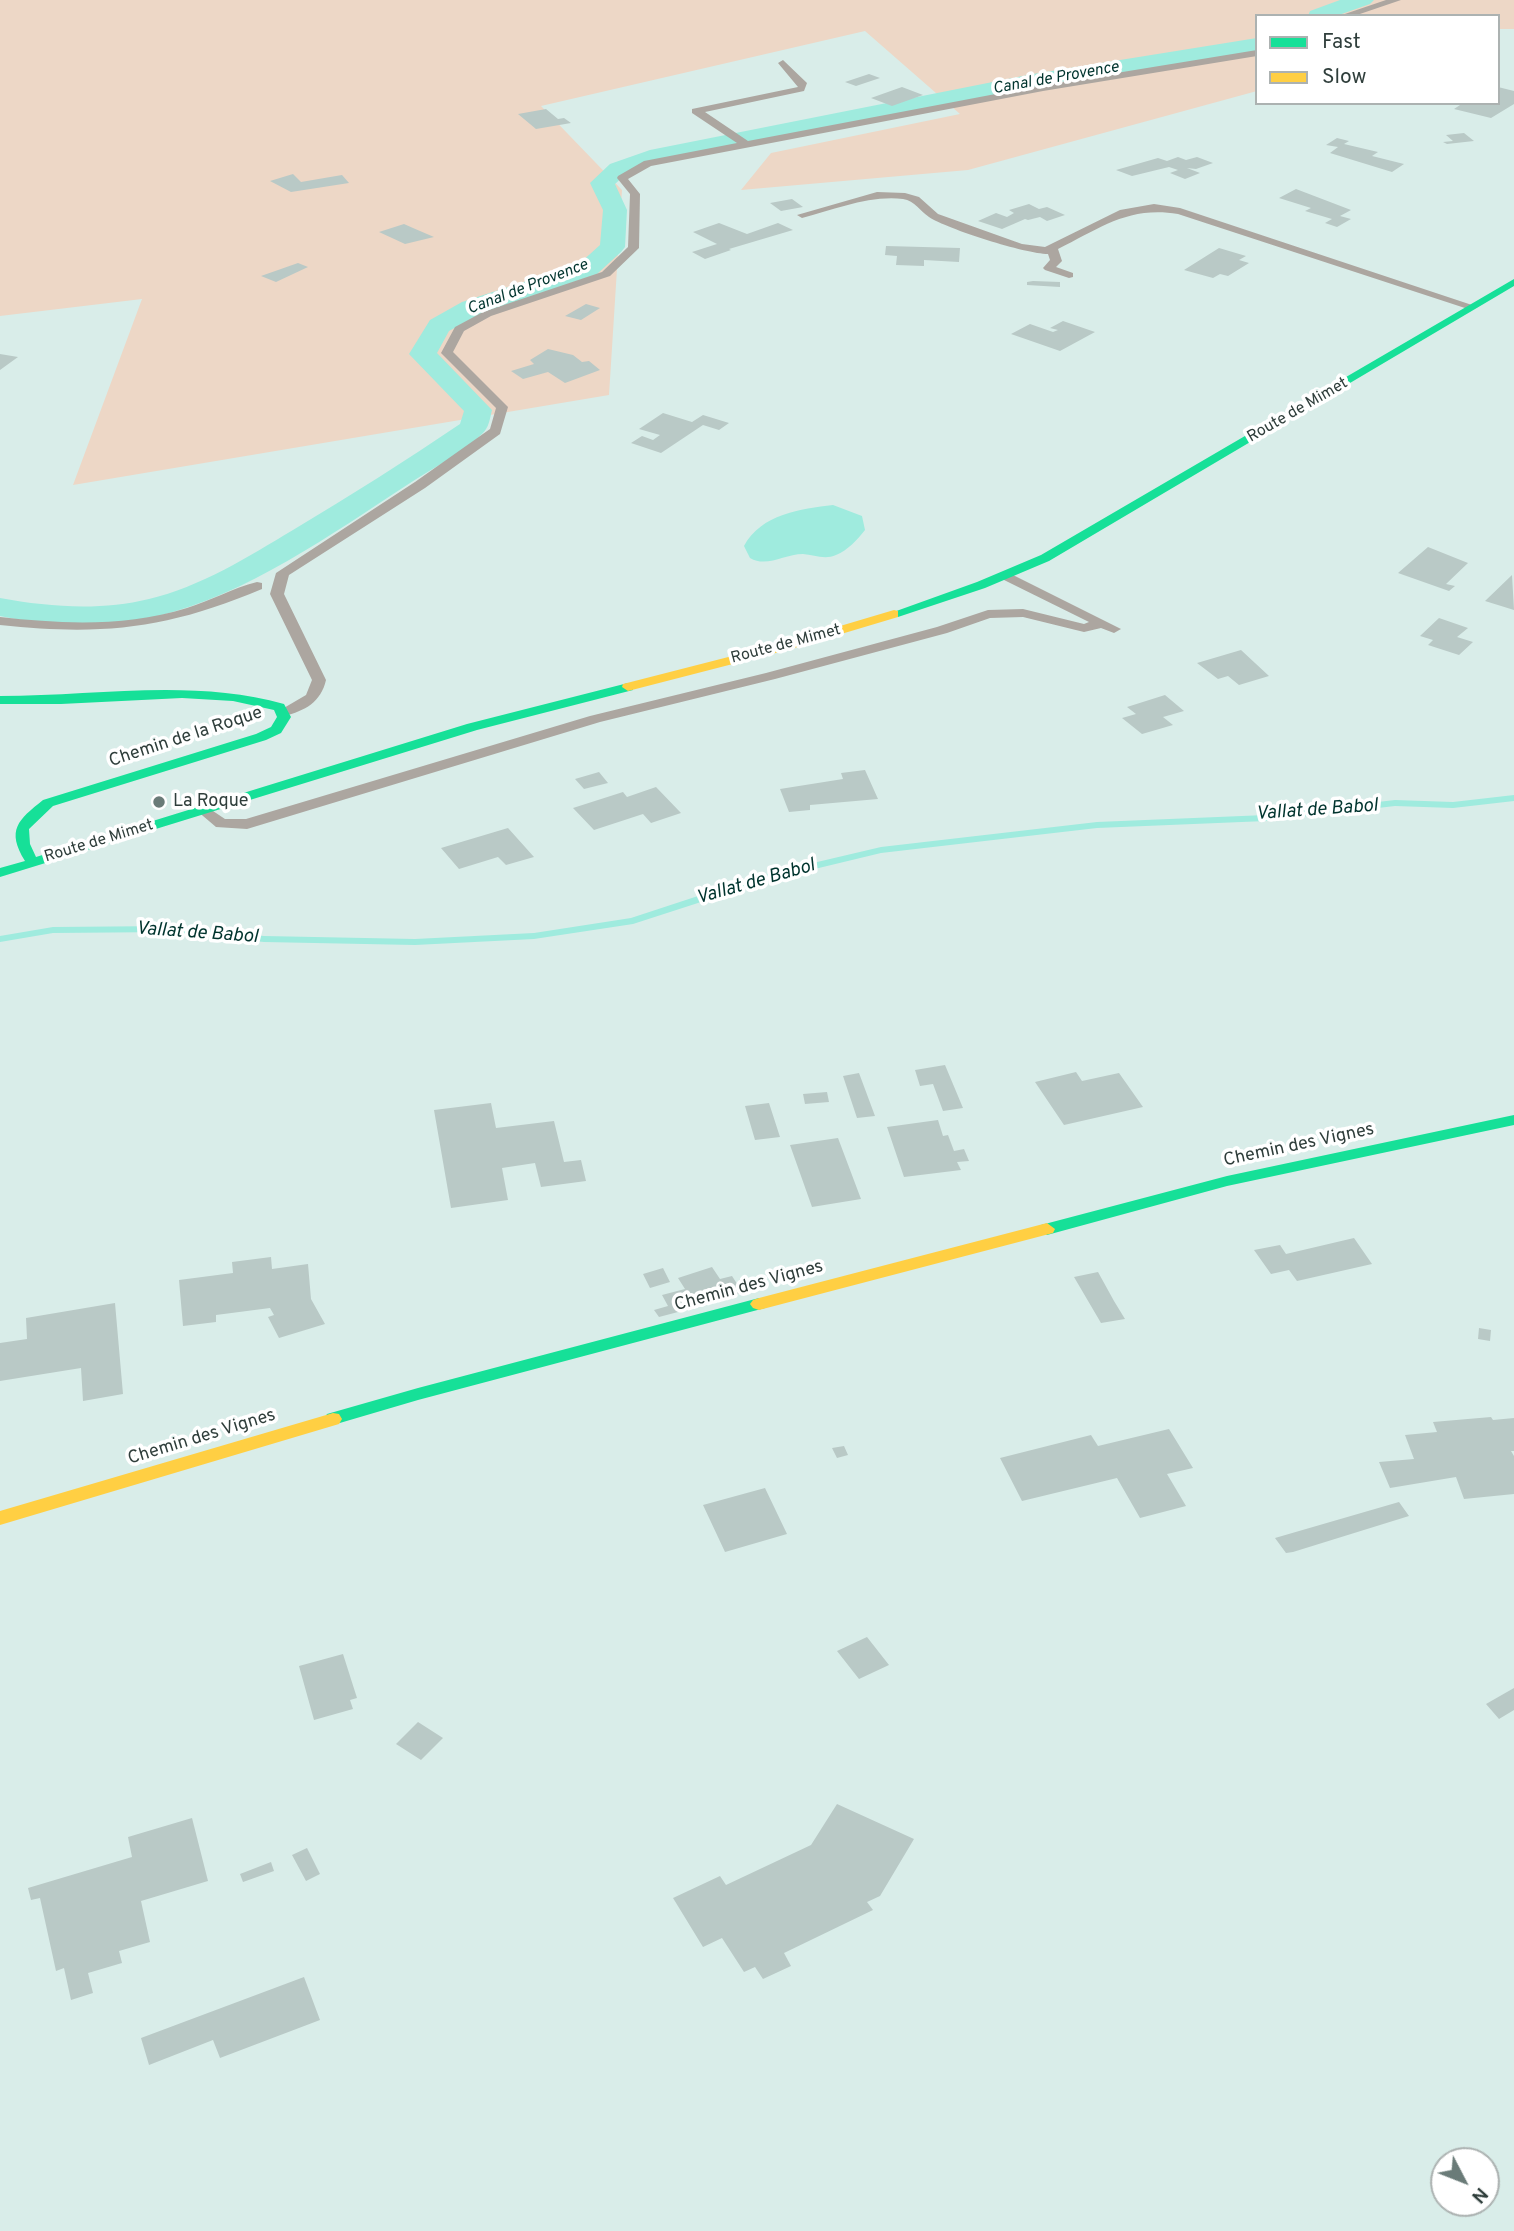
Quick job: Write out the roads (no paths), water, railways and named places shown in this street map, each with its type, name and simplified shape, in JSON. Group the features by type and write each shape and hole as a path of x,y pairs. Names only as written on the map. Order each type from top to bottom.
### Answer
{"main road":[{"name":"Route de Mimet","path":"0,873 472,727 800,642 904,611 1005,575 1045,558 1514,282"},
{"name":"Chemin de la Roque","path":"0,699 78,699 146,693 257,699 279,707 284,712 282,722 276,730 261,737 48,803 23,824 19,837 19,846 33,863"},
{"name":"Chemin des Vignes","path":"0,1518 418,1394 1227,1181 1514,1120"}],"lane":[{"path":"1350,14 1396,0"},
{"path":"284,712 305,705 317,693 319,680 277,594 283,573 420,485 496,431 502,407 447,352 460,329 486,314 606,274 633,248 635,194 622,178 648,163 1043,88 1255,53"},
{"path":"747,145 696,111 801,89 804,85 799,76 783,63"},
{"path":"802,215 877,195 905,196 915,199 934,216 1020,247 1046,251 1124,212 1154,207 1180,211 1472,307"},
{"path":"1052,249 1056,261 1049,268 1069,275"},
{"path":"204,810 221,824 247,824 595,719 810,666 942,630 988,614 1023,612 1084,628 1108,626 1005,575"},
{"path":"0,621 74,628 123,627 164,620 207,607 257,586"}],"waterway":[{"name":"Canal de Provence","path":"1322,14 1363,0"},
{"name":"Canal de Provence","path":"0,607 33,613 83,616 132,612 180,600 225,581 269,557 473,428 478,410 423,354 439,326 471,308 588,269 612,247 615,210 602,183 618,169 650,157 1033,81 1255,45"},
{"name":"Vallat de Babol","path":"0,939 53,930 170,929 264,939 415,942 534,936 633,921 766,877 881,850 1097,825 1266,818 1395,803 1453,805 1514,798"}],"place":[{"name":"La Roque","path":"159,802"}]}
